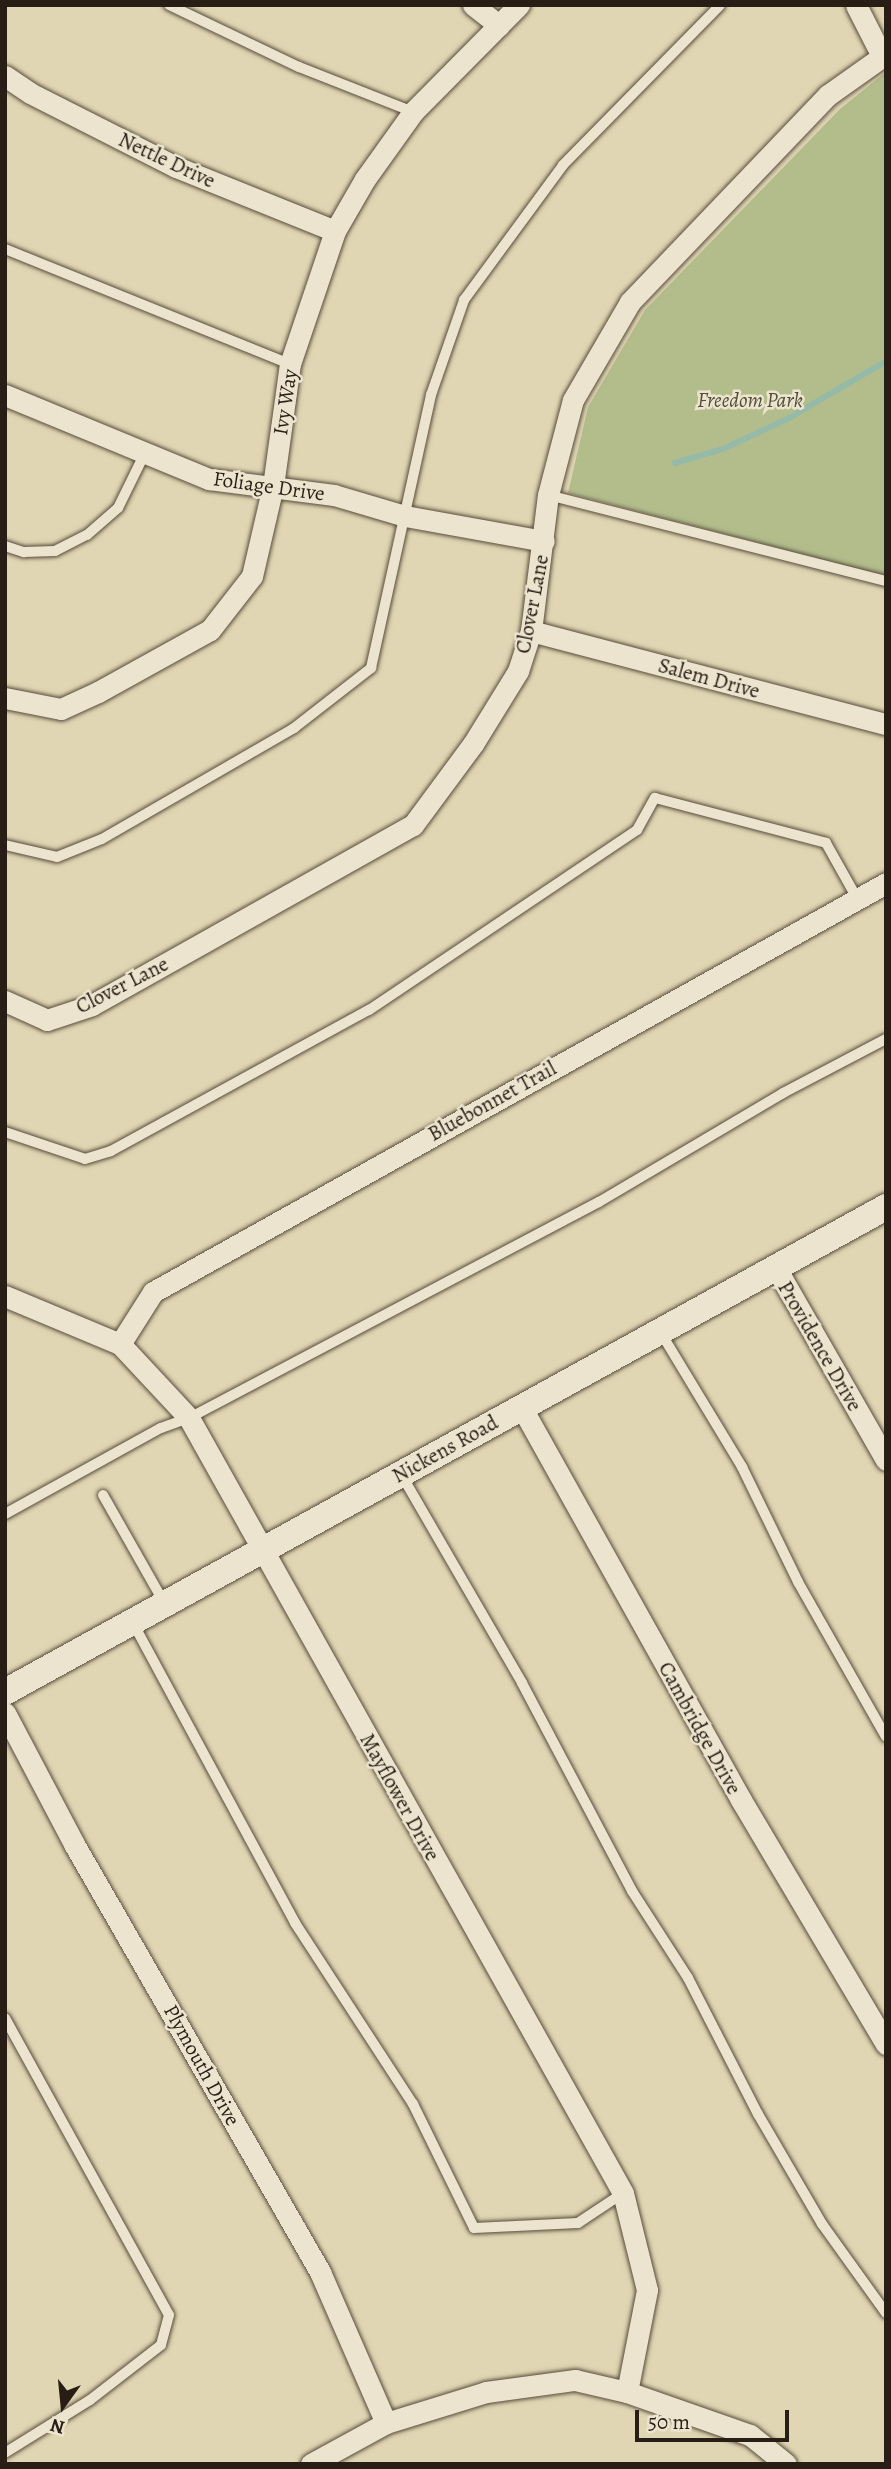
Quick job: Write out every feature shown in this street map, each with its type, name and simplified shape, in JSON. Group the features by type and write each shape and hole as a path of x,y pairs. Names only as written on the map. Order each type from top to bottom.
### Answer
{"street":[{"path":"473,5 499,25"},
{"name":"Ivy Way","path":"5,698 61,709 210,630 252,576 273,486 290,364 335,231 365,178 413,112 519,5"},
{"path":"856,5 884,55"},
{"name":"Clover Lane","path":"5,1001 47,1020 92,1005 413,825 473,744 518,671 531,631 548,495 573,400 630,302 828,95 884,55"},
{"name":"Nettle Drive","path":"5,76 30,93 176,167 335,231"},
{"name":"Foliage Drive","path":"5,395 209,479 334,495 405,516 544,541"},
{"name":"Salem Drive","path":"531,631 886,724"},
{"name":"Bluebonnet Trail","path":"120,1344 153,1292 886,883"},
{"name":"Nickens Road","path":"5,1692 886,1207"},
{"name":"Providence Drive","path":"776,1268 886,1460"},
{"name":"Mayflower Drive","path":"5,1296 120,1344 188,1418 623,2193 647,2290 627,2392"},
{"name":"Cambridge Drive","path":"522,1408 741,1800 886,2044"},
{"name":"Plymouth Drive","path":"5,1713 74,1844 320,2272 386,2423"},
{"path":"311,2464 386,2423 486,2392 575,2380 627,2392 750,2435 786,2464"}],"lane":[{"path":"169,5 299,66 413,112"},
{"path":"5,845 57,857 102,839 294,728 371,668 431,395 464,300 564,165 720,5"},
{"path":"5,249 290,364"},
{"path":"5,546 24,552 55,551 87,535 118,508 145,453"},
{"path":"548,495 886,581"},
{"path":"5,1132 85,1158 111,1151 369,1010 637,830 655,798 826,844 858,900"},
{"path":"5,1514 161,1428 188,1418 598,1202 783,1093 886,1039"},
{"path":"660,1331 742,1467 798,1582 886,1737"},
{"path":"401,1474 522,1683 632,1891 688,1978 758,2114 822,2224 886,2313"},
{"path":"103,1495 165,1604"},
{"path":"133,1622 295,1923 413,2104 474,2228 578,2223 623,2193"},
{"path":"5,2018 169,2315 161,2345 90,2400 5,2453"}],"green space":[{"name":"Freedom Park","path":"886,72 886,576 568,493 588,407 645,310 840,109"}],"waterway":[{"path":"675,463 723,449 789,418 886,361"}]}
